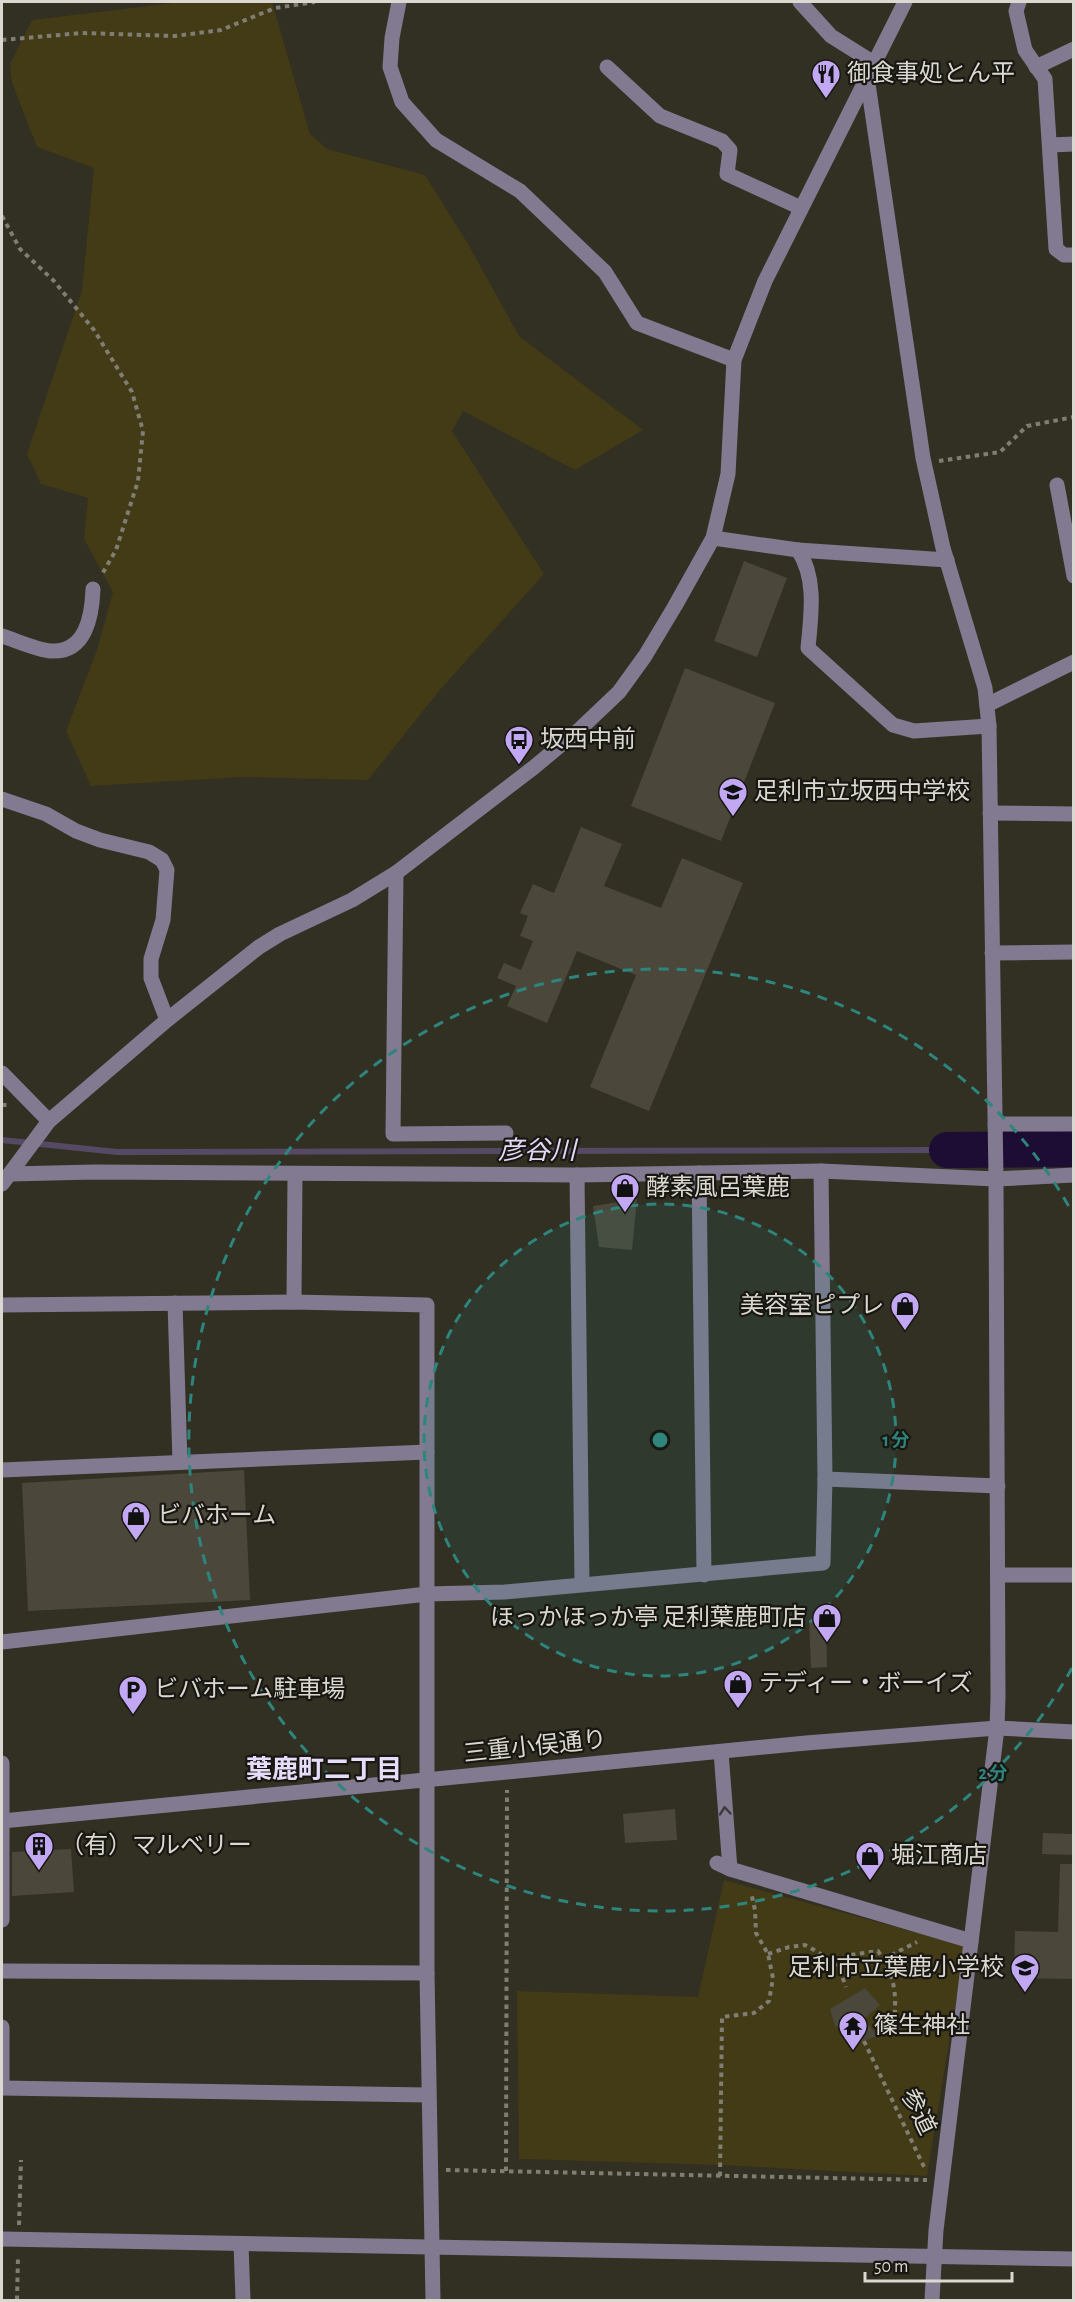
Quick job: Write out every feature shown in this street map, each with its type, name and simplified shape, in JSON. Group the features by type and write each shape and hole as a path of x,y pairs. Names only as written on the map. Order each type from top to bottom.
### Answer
{"street":[{"path":"399,2 392,38 390,68 402,102 436,140 520,191 605,273 637,323 734,360"},
{"path":"800,2 831,36 871,70 923,458 947,560 985,687 989,726 996,1173 997,1728 934,2256 932,2301"},
{"path":"6,1179 22,1160 45,1125 167,1020 259,947 280,934 352,900 396,873 533,768 580,729 619,692 645,656 713,538 728,474 734,360 765,281 905,2"},
{"path":"1019,2 1016,11 1025,50 1045,79 1056,249 1064,255 1074,255"},
{"path":"1036,67 1074,49"},
{"path":"607,67 660,116 722,141 730,150 727,174 801,208"},
{"path":"1050,145 1074,144"},
{"path":"1057,485 1074,576"},
{"path":"713,538 798,550 947,560"},
{"path":"798,550 807,564 812,608 808,648 893,725 914,730 989,726"},
{"path":"2,636 51,651 69,648 84,636 93,609 93,589"},
{"path":"987,705 1074,662"},
{"path":"2,799 46,814 76,831 100,840 149,852 162,860 167,870 163,920 151,960 151,978 167,1020"},
{"path":"990,813 1074,814"},
{"path":"396,873 393,1134 506,1132"},
{"path":"992,953 1074,952"},
{"path":"2,1073 45,1125"},
{"path":"995,1131 1074,1124"},
{"path":"6,1179 94,1172 577,1175 821,1171 1074,1175"},
{"path":"2,1642 427,1594 505,1592 823,1563 825,1479 821,1171"},
{"path":"699,1173 704,1575"},
{"path":"294,1302 295,1174"},
{"path":"577,1175 582,1584"},
{"path":"2,1305 294,1302 428,1305 427,1973 433,2301"},
{"path":"175,1303 180,1462"},
{"path":"2,1470 428,1452"},
{"path":"825,1479 998,1486"},
{"path":"998,1575 1074,1575"},
{"name":"三重小俣通り","path":"2,1821 997,1728 1074,1732"},
{"path":"721,1752 724,1866 971,1941"},
{"path":"2,1763 2,1920"},
{"path":"2,1971 427,1973"},
{"path":"2,2027 2,2088 428,2095"},
{"path":"2,2239 1074,2259"},
{"path":"241,2244 243,2301"}],"path":[{"path":"2,40 81,33 175,36 221,30 275,8 315,2"},
{"path":"2,216 20,249 54,281 94,330 132,392 143,431 138,481 116,550 93,589"},
{"path":"923,458 940,461 1000,452 1027,426 1074,417"},
{"path":"506,2172 507,1790"},
{"path":"430,2170 720,2176 723,2017 754,2013 769,2001 773,1978 768,1954 756,1933 755,1910 747,1874"},
{"path":"883,1959 918,1942 936,1938 938,1930"},
{"path":"768,1954 789,1947 806,1945 839,1968 846,1987"},
{"path":"839,1968 850,1955 878,1951 895,1986 895,2012"},
{"name":"参道","path":"720,2176 931,2180 864,2041"},
{"path":"17,2301 21,2160"}],"shaded area":[{"path":"182,2 272,2 310,134 327,149 425,175 468,244 519,336 643,430 575,470 463,411 452,431 544,574 439,691 368,780 243,777 91,786 66,731 97,650 113,592 84,539 88,498 41,484 27,454 82,290 94,168 37,147 12,83 10,64 32,20"},
{"path":"724,1880 965,1946 927,2176 721,2165 519,2159 517,1991 698,1997"}],"building":[{"path":"744,561 787,578 757,657 714,641"},
{"path":"685,668 775,703 721,841 631,806"},
{"path":"581,827 622,844 604,886 661,908 682,858 743,883 649,1111 590,1087 636,975 577,951 547,1023 507,1006 516,986 497,978 504,963 521,970 533,941 520,936 528,916 520,913 533,884 554,893"},
{"path":"637,1199 632,1250 599,1247 593,1206"},
{"name":"ビバホーム","path":"244,1470 250,1600 28,1611 22,1483"},
{"path":"826,1619 827,1667 811,1668 809,1620"},
{"path":"675,1809 677,1840 625,1843 623,1814"},
{"path":"1043,1833 1074,1834 1074,1855 1042,1854"},
{"name":"（有）マルベリー","path":"71,1849 74,1892 12,1896 12,1852"},
{"path":"1060,1864 1074,1864 1074,1979 1014,1978 1015,1931 1058,1932"},
{"path":"865,1988 880,2005 864,2019 877,2036 853,2045 846,2028 835,2026 830,2009"}],"waterway":[{"name":"彦谷川","path":"2,1140 117,1152 947,1150"},
{"name":"彦谷川","path":"947,1150 1074,1149"}],"place":[{"name":"御食事処とん平","path":"826,100"},
{"name":"坂西中前","path":"519,766"},
{"name":"足利市立坂西中学校","path":"733,818"},
{"name":"酵素風呂葉鹿","path":"625,1214"},
{"name":"美容室ピプレ","path":"905,1332"},
{"name":"ビバホーム","path":"136,1542"},
{"name":"ほっかほっか亭 足利葉鹿町店","path":"827,1644"},
{"name":"テディー・ボーイズ","path":"738,1710"},
{"name":"ビバホーム駐車場","path":"133,1716"},
{"name":"（有）マルベリー","path":"39,1872"},
{"name":"堀江商店","path":"870,1882"},
{"name":"足利市立葉鹿小学校","path":"1025,1994"},
{"name":"篠生神社","path":"853,2052"}],"district":[{"name":"葉鹿町二丁目","path":"324,1770"}]}
